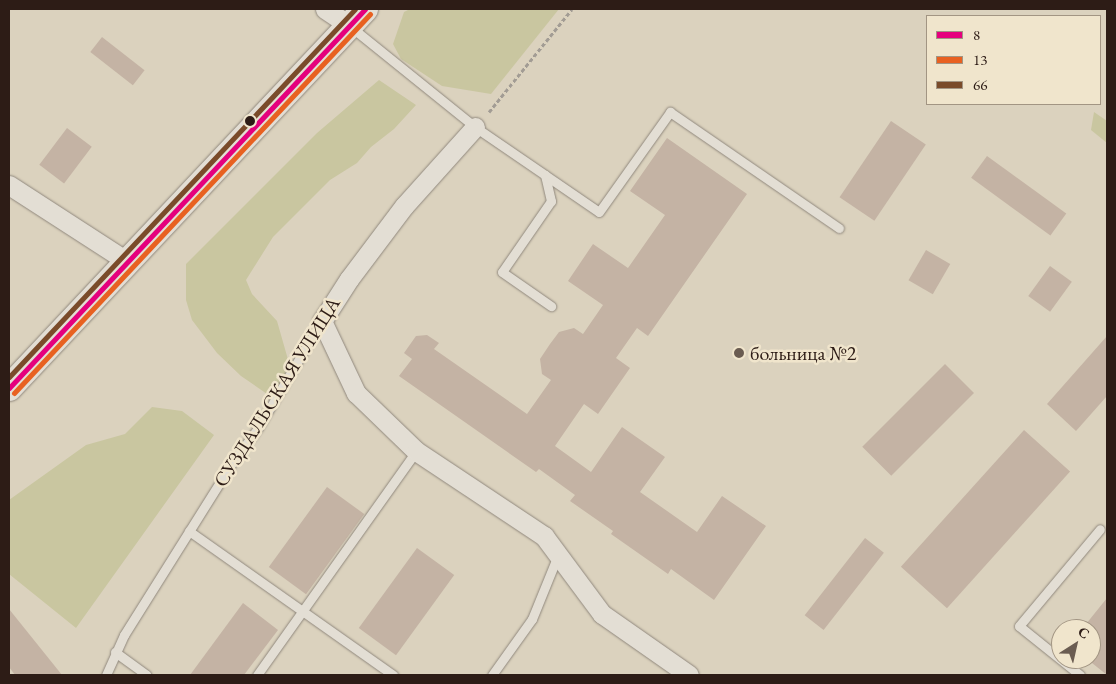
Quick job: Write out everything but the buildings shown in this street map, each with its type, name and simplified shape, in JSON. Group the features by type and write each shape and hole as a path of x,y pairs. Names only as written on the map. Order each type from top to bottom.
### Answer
{"main road":[{"path":"9,388 357,17"}],"street":[{"path":"325,9 357,17"},
{"name":"СУЗДАЛЬСКАЯ УЛИЦА","path":"322,321 349,279 404,206 475,128"},
{"path":"9,185 128,262"},
{"path":"322,321 356,393 416,451 544,536 602,614 689,675"}],"lane":[{"path":"357,17 475,128 599,212 670,112 839,228"},
{"path":"545,175 551,201 502,272 551,306"},
{"name":"СУЗДАЛЬСКАЯ УЛИЦА","path":"106,675 115,652 189,531 258,428 322,321"},
{"path":"257,675 416,451"},
{"path":"1080,675 1019,626 1100,529"},
{"path":"189,531 393,675"},
{"path":"492,675 532,618 558,554"},
{"path":"115,652 147,675"}],"path":[{"path":"475,128 498,103 572,9"}],"shaded area":[{"path":"410,9 559,9 491,94 442,86 401,59 393,44 404,12"},
{"path":"379,80 416,105 394,129 371,147 357,163 330,180 273,237 246,280 252,294 277,321 289,363 281,385 270,396 241,376 217,353 192,320 186,300 186,264 317,133"},
{"path":"1094,112 1107,121 1107,143 1091,130"},
{"path":"152,407 182,411 214,435 76,628 9,574 9,500 86,445 125,434"}],"transit line":[{"name":"66","path":"9,377 355,9"},
{"name":"8","path":"9,388 365,9"},
{"name":"13","path":"14,393 370,14"}],"place":[{"name":"больница №2","path":"739,353"}]}
